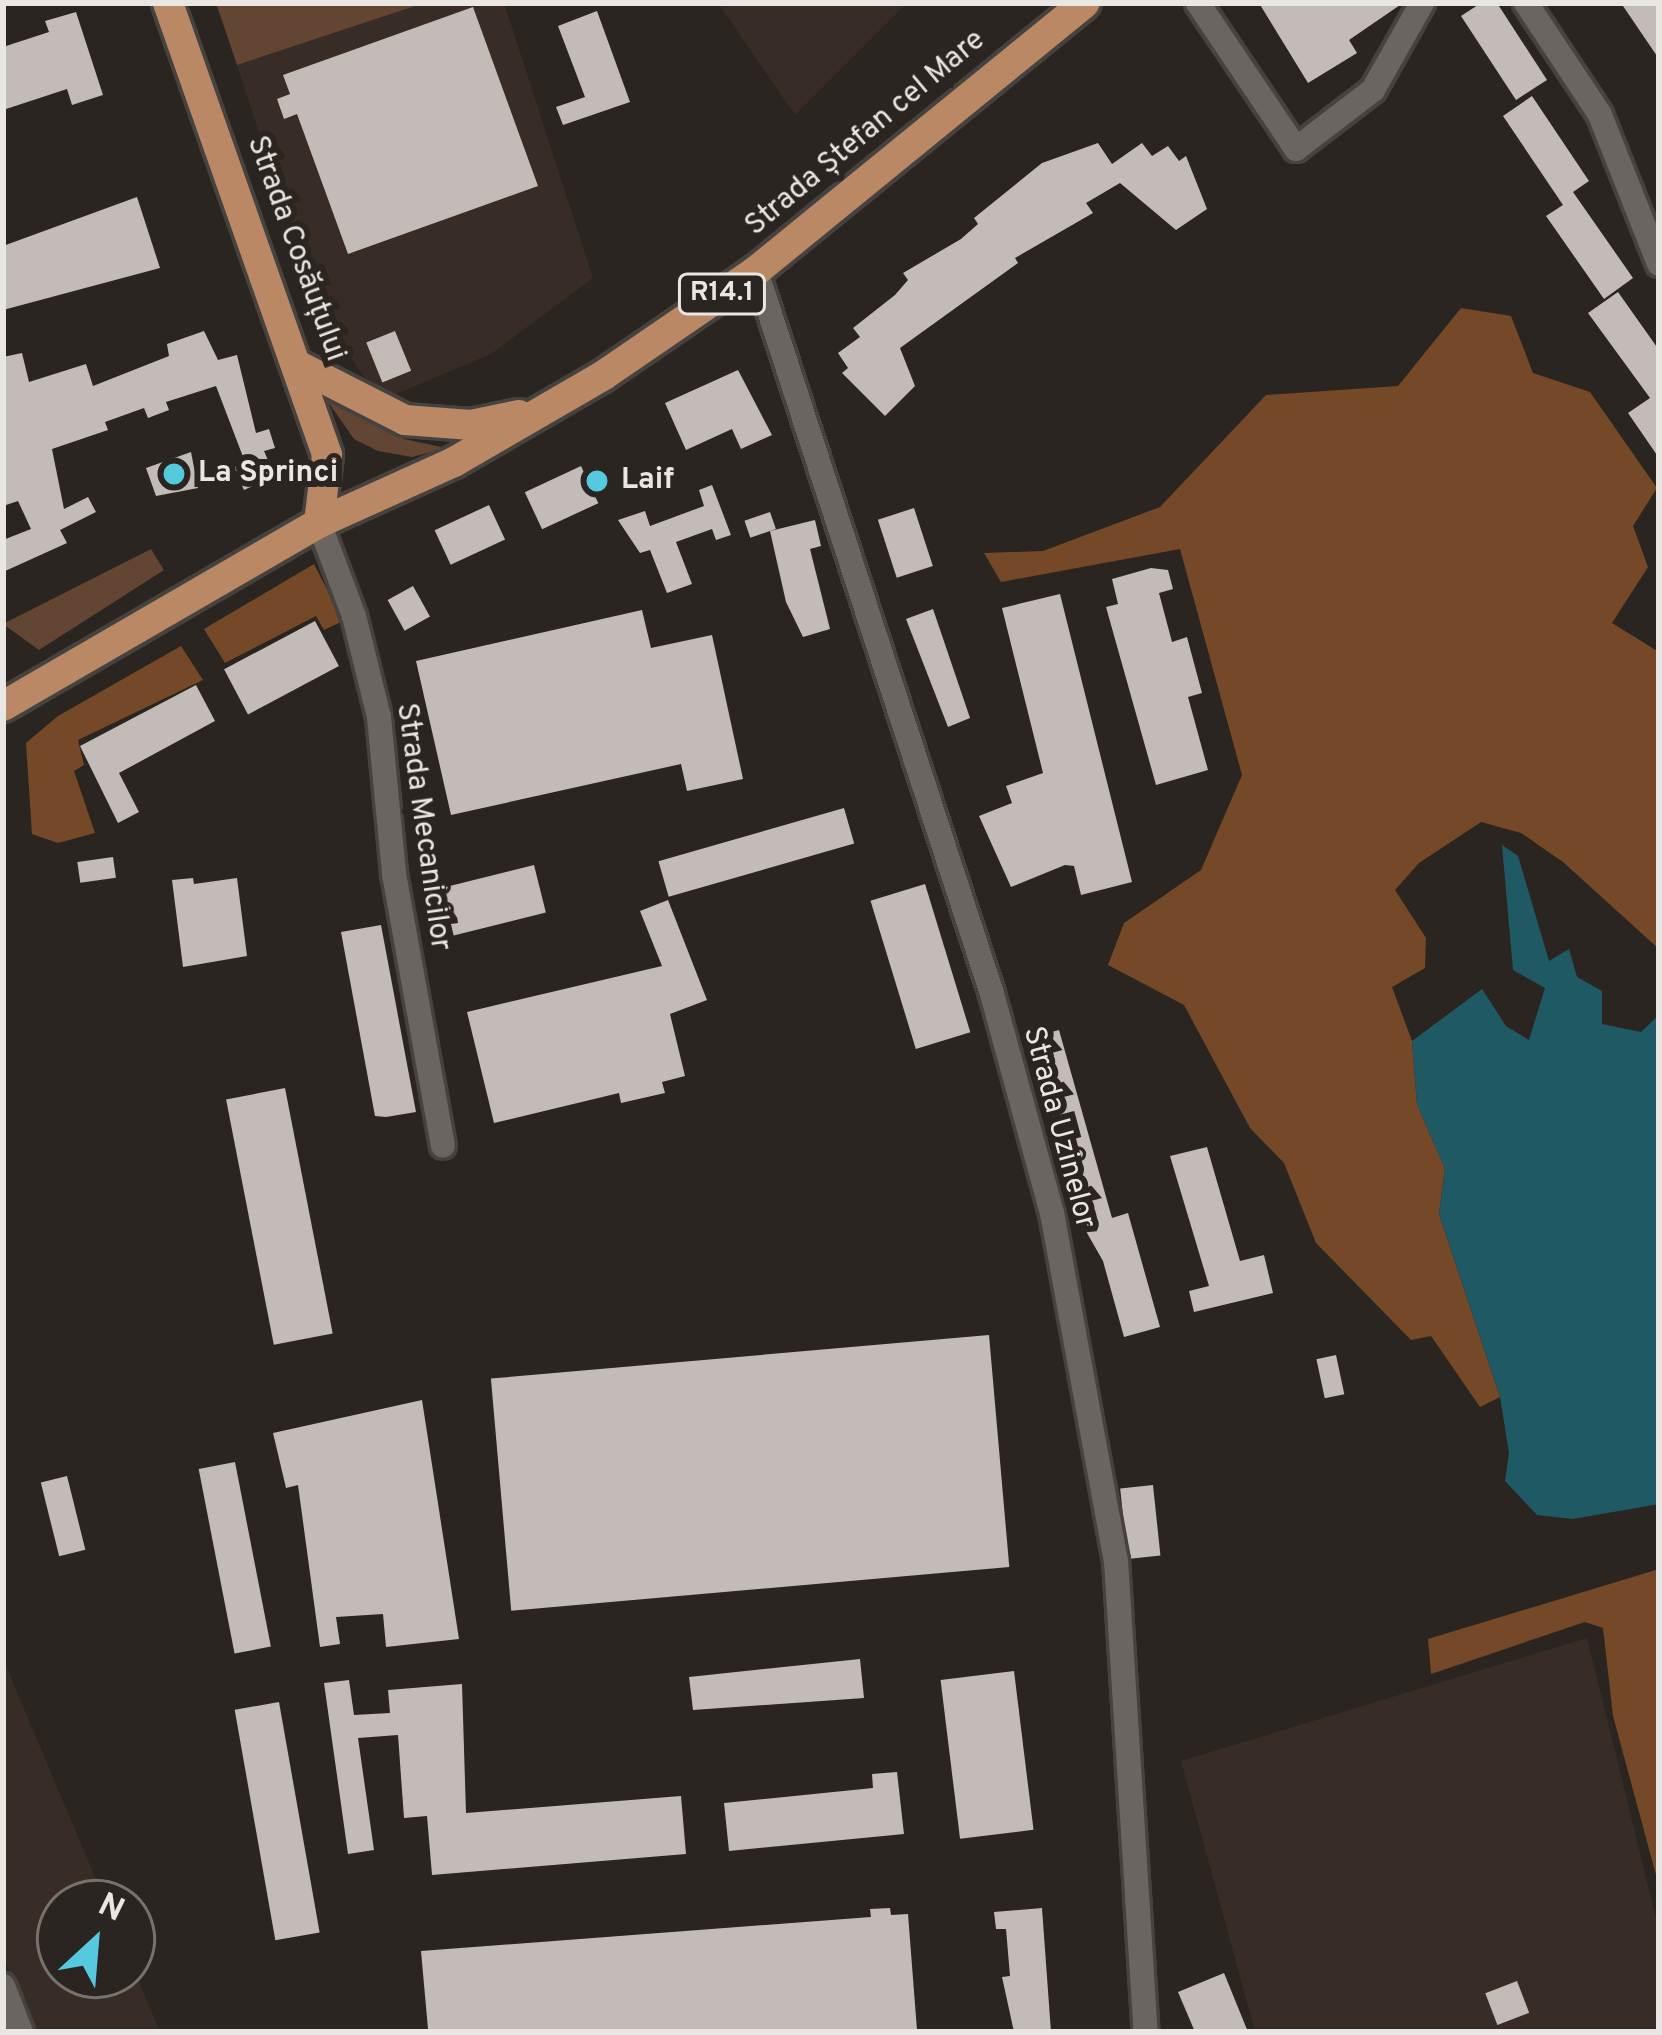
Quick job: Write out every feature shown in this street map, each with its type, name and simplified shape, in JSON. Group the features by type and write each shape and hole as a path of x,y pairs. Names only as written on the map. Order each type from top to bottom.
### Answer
{"main road":[{"name":"Strada Cosăuțului","path":"168,3 327,455 319,523"},
{"name":"Strada Ștefan cel Mare","path":"3,706 319,523 454,462 548,407 756,271 1084,3"},
{"name":"R14.1","path":"299,366 381,413 430,425 488,423 548,407"}],"street":[{"path":"1198,3 1295,149 1373,90 1422,3"},
{"path":"1526,3 1600,115 1659,264"},
{"name":"Strada Uzinelor","path":"756,271 992,994 1052,1213 1116,1562 1146,2032"},
{"name":"Strada Mecanicilor","path":"319,523 354,616 379,717 394,874 443,1146"},
{"path":"3,1986 21,2032"}],"shaded area":[{"path":"216,3 414,3 415,6 237,65"},
{"path":"422,3 504,3 593,278 491,354 380,401 316,306 237,65"},
{"path":"718,3 907,3 795,115"},
{"path":"1461,308 1511,316 1533,373 1590,392 1657,488 1633,526 1648,567 1612,623 1659,652 1659,949 1563,862 1521,833 1481,822 1419,863 1395,890 1426,938 1425,968 1392,987 1412,1041 1417,1104 1445,1169 1439,1214 1500,1397 1480,1407 1431,1336 1411,1340 1316,1243 1284,1163 1250,1128 1184,1005 1108,965 1124,923 1201,870 1242,775 1180,549 1001,582 984,553 1043,551 1160,507 1266,395 1398,386"},
{"path":"326,399 404,439 446,448 412,457 378,451 354,439"},
{"path":"151,549 164,570 39,650 3,624"},
{"path":"314,564 343,621 324,630 316,616 225,663 204,629"},
{"path":"181,646 203,680 78,740 84,765 74,771 95,833 58,843 32,834 26,743 58,716"},
{"path":"1659,1569 1659,1886 1613,1716 1603,1628 1585,1622 1431,1674 1428,1639"},
{"path":"1587,1638 1659,1930 1659,2032 1255,2032 1181,1761"},
{"path":"3,1659 96,1879 36,1879 36,1999 146,1999 160,2032 36,2032 3,1958"}],"water":[{"path":"1502,845 1518,856 1549,961 1569,949 1577,977 1602,991 1602,1024 1641,1032 1659,1015 1659,1504 1573,1519 1537,1515 1505,1481 1509,1453 1500,1397 1439,1214 1445,1169 1417,1104 1412,1041 1482,989 1506,1026 1529,1040 1545,988 1513,970"}],"building":[{"path":"1259,3 1403,3 1349,40 1357,53 1308,83"},
{"path":"1481,3 1497,3 1547,80 1516,100 1461,16"},
{"path":"1621,3 1659,3 1659,59"},
{"path":"473,7 538,186 348,254 297,114 284,119 277,99 290,94 283,75"},
{"path":"597,11 630,102 563,125 556,107 585,97 558,26"},
{"path":"76,12 103,95 72,105 67,89 3,110 3,47 49,32 45,21"},
{"path":"1532,96 1589,181 1573,192 1633,278 1604,299 1546,216 1563,205 1503,116"},
{"path":"1098,143 1112,164 1142,143 1152,156 1168,146 1179,161 1186,156 1207,209 1176,230 1120,183 1086,203 1093,213 1015,258 1018,263 900,348 915,386 885,416 842,373 848,368 838,353 860,337 853,328 895,295 908,280 903,273 961,239 978,224 974,218 1042,163"},
{"path":"137,197 160,268 3,310 3,246"},
{"path":"1618,292 1659,350 1659,458 1628,413 1650,398 1588,313"},
{"path":"204,331 218,360 237,355 256,433 269,429 275,448 264,451 275,476 244,490 234,467 245,462 216,386 166,402 169,410 148,418 144,408 105,422 108,430 52,449 64,509 88,497 96,512 60,530 67,543 3,572 3,540 31,529 18,501 3,506 3,357 22,353 29,382 86,364 93,386 169,356 167,344"},
{"path":"395,331 411,371 382,382 366,343"},
{"path":"738,370 772,435 741,449 732,429 686,450 665,403"},
{"name":"La Sprinci","path":"191,452 198,488 156,496 146,468"},
{"path":"581,466 598,503 542,529 525,492"},
{"path":"712,485 731,535 716,540 712,529 676,542 692,584 667,593 650,550 640,553 618,520 645,511 650,526 704,506 699,490"},
{"path":"489,505 505,539 451,565 435,530"},
{"path":"914,508 933,566 897,578 878,520"},
{"path":"770,512 776,529 750,538 744,521"},
{"path":"815,520 821,546 810,549 830,629 803,637 786,602 770,531"},
{"path":"1151,568 1168,570 1173,589 1159,593 1172,642 1187,637 1202,693 1188,697 1208,770 1156,785 1106,607 1118,604 1112,579"},
{"path":"413,586 430,617 405,631 388,600"},
{"path":"1060,594 1132,882 1081,895 1074,866 1065,865 1011,887 979,816 1012,803 1006,786 1043,773 1002,608"},
{"path":"933,609 970,718 948,727 906,619"},
{"path":"642,610 651,648 712,635 743,779 687,791 681,764 451,815 416,661"},
{"path":"315,621 339,666 248,714 224,669"},
{"path":"196,685 215,721 119,773 139,812 118,823 80,746"},
{"path":"844,808 854,844 669,897 658,861"},
{"path":"113,857 116,878 80,883 77,862"},
{"path":"534,865 546,913 454,936 442,888"},
{"path":"193,878 194,884 237,878 247,956 183,967 172,880"},
{"path":"925,884 970,1032 916,1049 870,901"},
{"path":"668,900 707,1000 670,1014 685,1076 662,1082 665,1093 621,1103 619,1093 494,1123 467,1012 662,966 640,911"},
{"path":"381,925 416,1112 386,1117 375,1116 341,932"},
{"path":"1059,1030 1112,1218 1128,1213 1160,1327 1124,1337 1103,1261 1083,1226 1030,1038"},
{"path":"285,1088 333,1333 274,1345 226,1099"},
{"path":"1207,1147 1240,1261 1264,1255 1273,1293 1194,1312 1189,1291 1209,1286 1170,1156"},
{"path":"989,1335 1009,1567 511,1611 491,1379"},
{"path":"1336,1355 1344,1394 1325,1398 1316,1359"},
{"path":"422,1400 459,1639 386,1647 383,1614 336,1617 340,1644 320,1647 298,1485 286,1488 273,1433"},
{"path":"235,1462 271,1647 235,1654 199,1469"},
{"path":"67,1476 85,1550 59,1556 41,1483"},
{"path":"1153,1485 1160,1556 1128,1559 1120,1488"},
{"path":"860,1659 864,1698 693,1710 689,1677"},
{"path":"1014,1671 1033,1830 960,1839 941,1680"},
{"path":"349,1680 354,1715 390,1713 388,1690 462,1684 466,1813 681,1796 686,1854 432,1875 427,1816 404,1818 398,1735 358,1738 374,1850 348,1854 324,1683"},
{"path":"279,1702 320,1932 275,1940 235,1710"},
{"path":"897,1772 904,1834 729,1851 724,1803 873,1788 872,1774"},
{"path":"890,1908 891,1915 908,1914 917,2030 428,2029 421,1951 871,1917 870,1909"},
{"path":"1042,1908 1051,2032 1014,2032 1002,1977 1010,1976 1006,1929 996,1929 994,1912"},
{"path":"1224,1973 1248,2032 1195,2032 1178,1992"},
{"path":"1517,1981 1529,2013 1497,2025 1485,1993"}],"place":[{"name":"La Sprinci","path":"174,474"},
{"name":"Laif","path":"597,481"}]}
